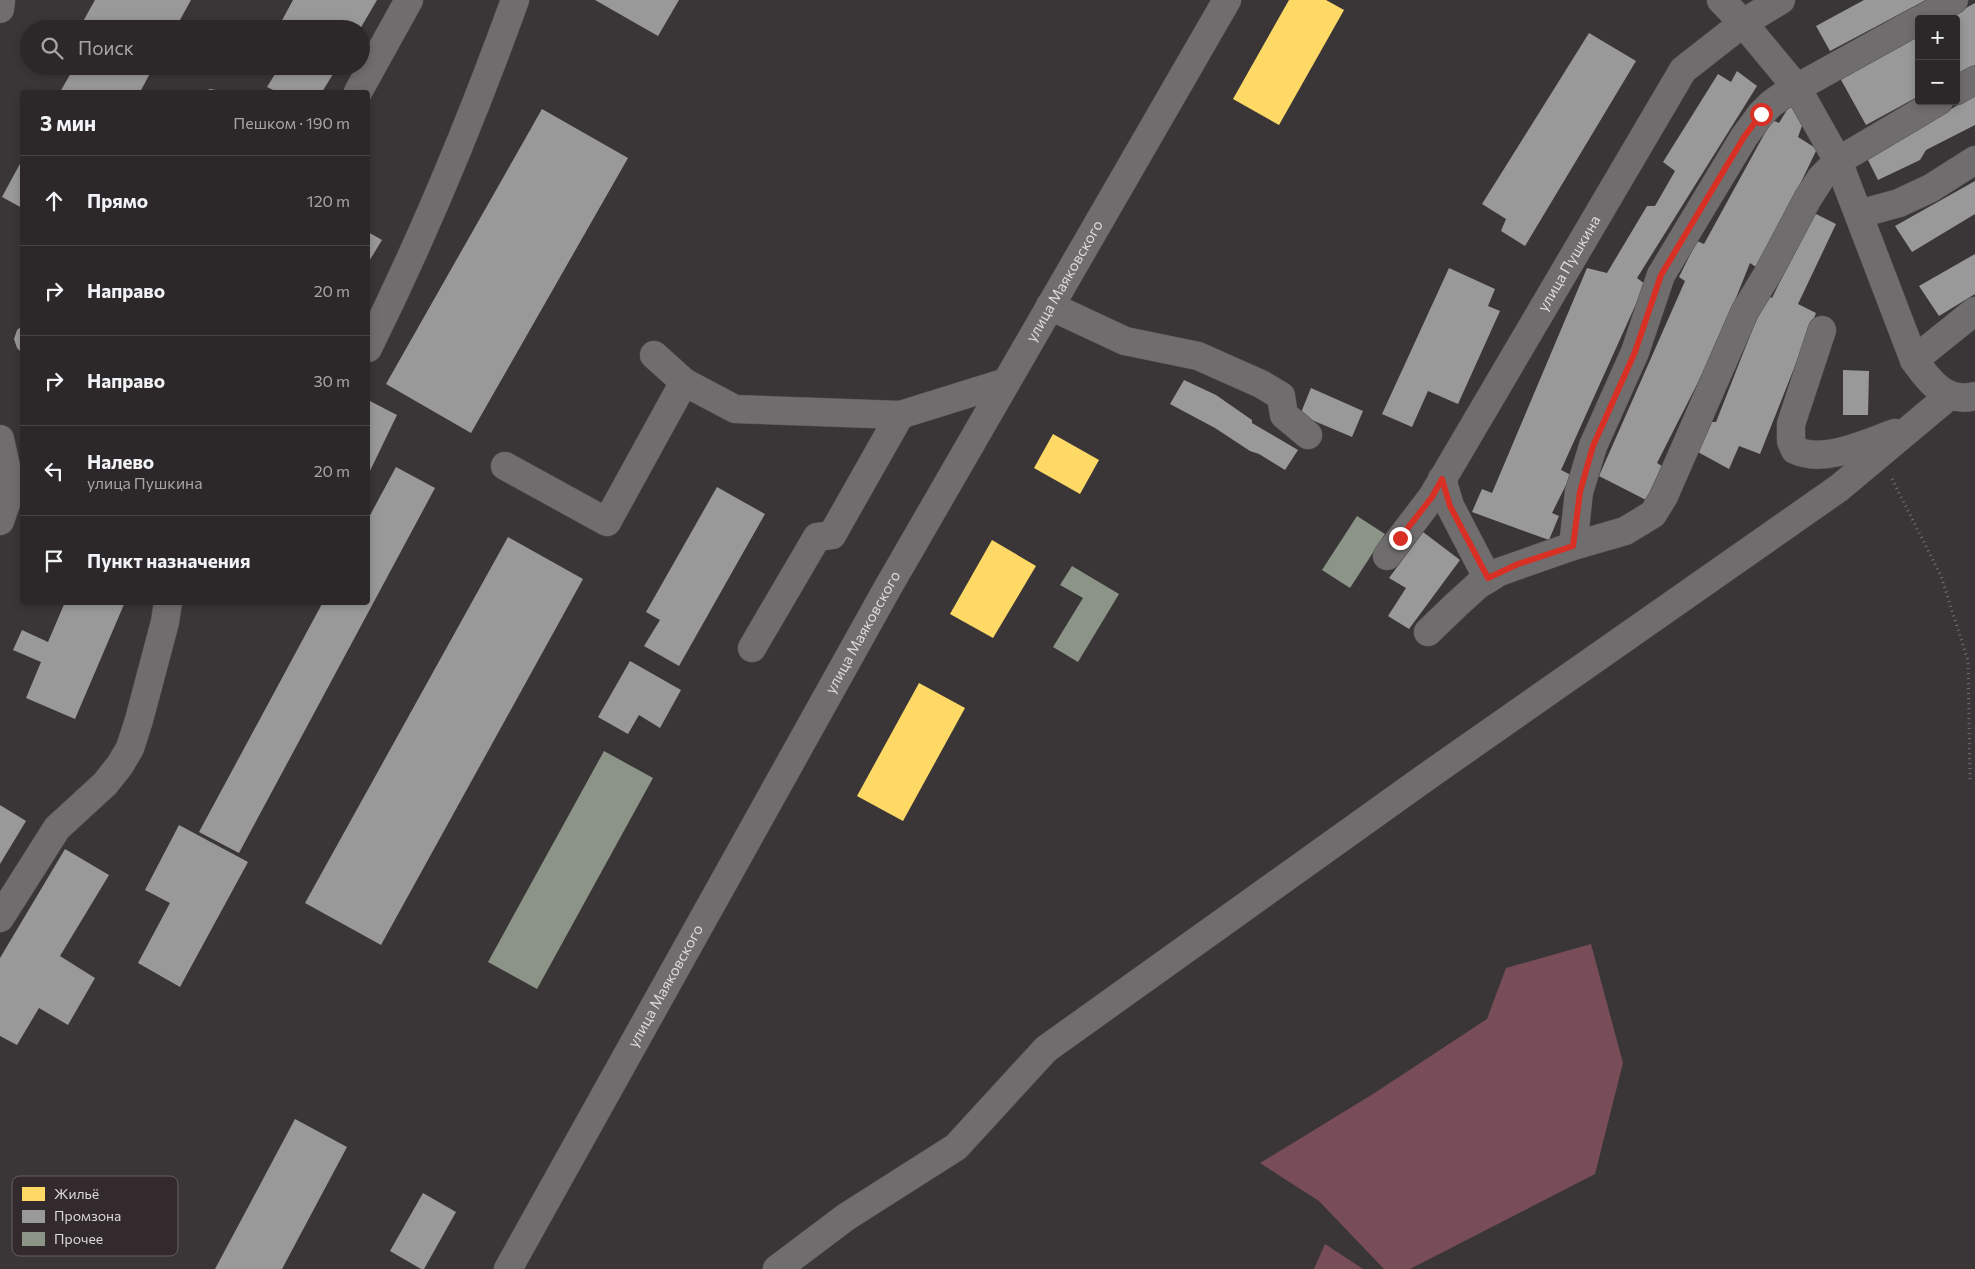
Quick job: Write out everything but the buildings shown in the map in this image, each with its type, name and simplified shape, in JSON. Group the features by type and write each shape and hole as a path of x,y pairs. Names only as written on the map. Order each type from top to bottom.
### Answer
{"street":[{"path":"0,9 1,0"},
{"path":"370,70 409,0"},
{"path":"370,344 431,214 480,97 515,0"},
{"name":"улица Маяковского","path":"508,1269 882,598 1228,0"},
{"path":"1721,0 1743,23 1797,88 1838,160 1914,360 1929,381 1962,396"},
{"name":"улица Пушкина","path":"1387,556 1432,497 1683,70 1743,23 1781,0"},
{"path":"1928,15 1954,0"},
{"path":"1573,546 1580,492 1593,446 1635,352 1661,275 1744,137 1771,104 1915,23"},
{"path":"359,90 367,75"},
{"path":"1960,89 1975,80"},
{"path":"1428,632 1456,604 1488,578 1518,564 1625,531 1653,514 1664,496 1713,380 1752,296 1770,270 1808,198 1821,178 1838,160 1932,105"},
{"path":"1859,214 1899,203 1931,188 1975,160"},
{"path":"1050,306 1124,341 1198,356 1261,384 1281,396 1284,415 1308,435"},
{"path":"1914,360 1975,311"},
{"path":"1822,330 1791,424 1791,441 1795,450 1805,455 1822,455 1858,446 1913,426"},
{"path":"654,355 684,382 735,409 900,415 1006,382"},
{"path":"505,466 606,522 684,382"},
{"path":"777,1269 846,1217 956,1147 1046,1049 1429,775 1839,488 1913,426 1962,396"},
{"path":"752,648 817,537 832,535 900,415"},
{"path":"0,521 11,490 9,455"},
{"path":"1442,479 1450,506 1488,578"},
{"path":"0,918 56,828 106,784 130,748 165,622 168,605"}],"path":[{"path":"1880,455 1941,576 1968,661 1970,780"}],"shaded area":[{"path":"1591,944 1623,1063 1595,1174 1410,1269 1384,1269 1319,1201 1260,1163 1373,1094 1487,1019 1506,968"},
{"path":"1325,1244 1363,1269 1314,1269"}],"route":[{"path":"1400,538 1432,497 1442,479 1450,506 1488,578 1518,564 1573,546 1580,492 1593,446 1635,352 1661,275 1744,137 1761,114"}]}
